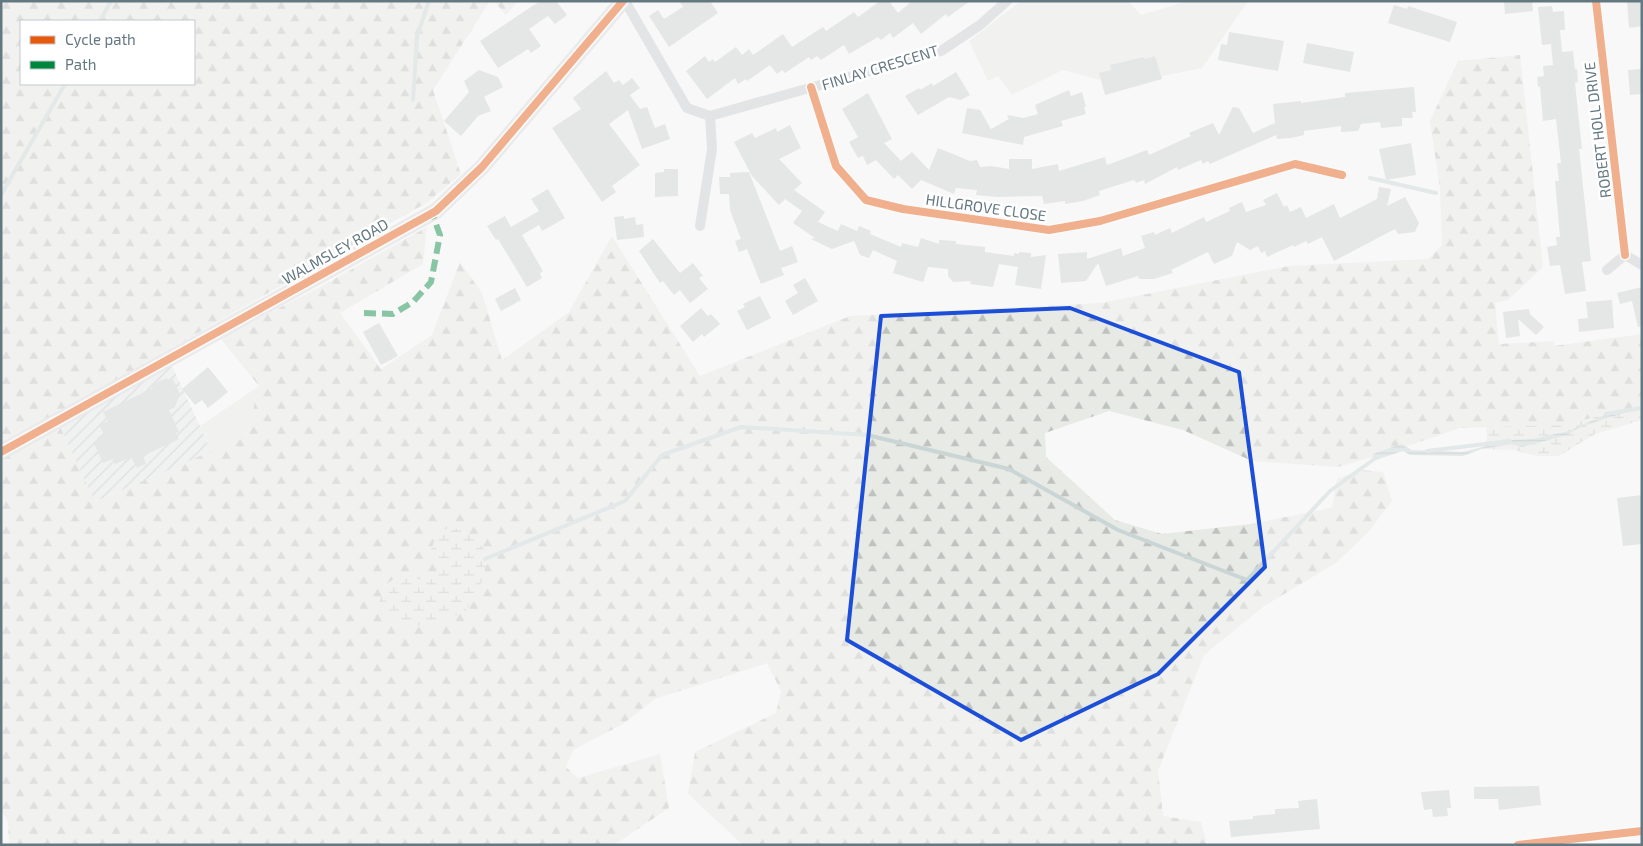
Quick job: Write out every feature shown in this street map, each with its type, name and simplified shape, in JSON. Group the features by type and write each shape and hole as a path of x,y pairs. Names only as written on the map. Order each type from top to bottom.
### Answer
{"street":[{"path":"624,1 687,108 710,116 712,148 700,226"},
{"name":"WALMSLEY ROAD","path":"1,452 436,211 482,167 624,1"},
{"name":"FINLAY CRESCENT","path":"710,116 941,51 980,25 1007,1"},
{"name":"ROBERT HOLL DRIVE","path":"1596,1 1625,256"},
{"name":"HILLGROVE CLOSE","path":"812,87 836,166 866,200 903,209 1050,230 1100,221 1296,164 1342,176"},
{"path":"1607,270 1625,256 1642,265"},
{"path":"1518,845 1642,831"}],"highlighted area":[{"path":"1070,308 1239,372 1265,567 1158,674 1021,740 847,640 881,316"}],"shaded area":[{"path":"171,364 212,452 94,502 59,424"},
{"path":"1642,407 1580,427 1567,435 1522,447 1511,444 1482,449 1463,456 1410,455 1403,451 1372,461 1373,454 1401,444 1412,450 1462,452 1511,440 1533,439 1569,431 1609,413"}],"green space":[{"path":"1,1 490,1 433,90 461,174 428,202 1,445"},
{"path":"494,1 518,1 506,15"},
{"path":"1021,1 1128,1 1141,15 1188,1 1248,1 1202,68 1119,85 1063,70 1012,95 998,76 988,81 969,41"},
{"path":"1520,55 1543,267 1508,300 1495,303 1499,344 1554,341 1554,346 1642,334 1642,405 1564,425 1460,428 1338,467 1252,461 1183,430 1109,411 1045,433 1046,457 1115,520 1162,534 1250,524 1332,508 1337,479 1361,470 1383,472 1392,501 1369,531 1336,563 1264,606 1204,655 1158,771 1163,816 1201,822 1207,845 743,845 688,794 695,752 776,713 781,691 767,663 655,699 623,724 573,750 566,767 578,778 660,754 669,808 614,845 9,845 8,822 1,810 1,458 59,424 95,502 246,436 259,386 220,338 320,287 427,227 423,264 340,313 381,369 432,335 460,262 482,293 502,360 569,312 612,236 700,376 850,316 1101,303 1289,266 1428,259 1442,245 1440,189 1430,121 1458,61","holes":["431,550 485,576 383,587 394,579 432,580 442,568"]},
{"path":"259,386 246,436 212,452 200,426"},
{"path":"1642,405 1642,420 1595,434 1559,456 1537,456 1514,450 1484,449 1487,436 1486,427 1564,425"},
{"path":"450,527 468,532 485,550 485,576 466,611 432,626 400,625 377,612 383,587 395,579 432,579 442,568 431,550 437,533"}],"building":[{"path":"540,1 556,1 567,15 555,24 548,16 529,29 541,46 531,53 528,49 498,68 480,41"},
{"path":"679,1 710,1 718,13 669,47 649,16 658,10 664,19 683,7"},
{"path":"880,1 889,1 898,13 912,1 970,1 948,17 946,14 921,34 913,23 893,38 890,33 881,40 878,37 849,54 844,45 821,60 817,56 811,60 809,57 785,73 782,70 777,74 770,65 747,81 746,79 738,84 735,78 707,99 686,71 705,56 709,62 713,59 715,62 736,47 742,55 749,49 753,55 783,34 792,47 823,27 826,31 854,12 858,17"},
{"path":"1504,1 1532,1 1533,11 1505,14"},
{"path":"1627,1 1642,1 1642,26 1629,28"},
{"path":"1394,5 1407,9 1408,6 1457,22 1450,42 1388,23"},
{"path":"1552,6 1553,12 1564,11 1565,30 1560,30 1562,52 1573,51 1575,69 1577,69 1578,82 1575,83 1582,149 1579,149 1591,261 1582,262 1586,291 1565,294 1560,265 1550,266 1547,247 1557,245 1556,237 1560,237 1555,181 1559,181 1557,163 1561,163 1556,119 1543,121 1540,86 1538,87 1537,77 1544,76 1543,66 1553,65 1551,44 1542,45 1538,7"},
{"path":"1229,32 1284,41 1278,71 1218,60 1221,44 1227,45"},
{"path":"1307,43 1354,52 1350,72 1303,63"},
{"path":"1155,56 1162,79 1105,95 1099,73 1111,70 1110,65"},
{"path":"1642,69 1642,94 1630,95 1628,70"},
{"path":"479,70 498,77 503,87 484,97 491,111 478,116 461,136 444,121 469,92 464,81"},
{"path":"606,71 614,83 619,80 623,85 632,78 640,88 630,95 640,109 647,107 655,128 665,124 670,139 642,149 628,110 609,124 640,165 612,186 616,192 602,202 552,128 581,109 573,98"},
{"path":"956,72 970,95 961,100 949,97 918,115 905,96 932,83 933,86"},
{"path":"1414,87 1416,112 1412,112 1413,118 1402,118 1402,126 1381,128 1380,122 1361,124 1358,131 1341,132 1341,126 1304,131 1304,135 1291,138 1277,139 1276,135 1210,164 1208,161 1203,164 1201,160 1178,170 1177,167 1145,184 1144,180 1136,183 1134,180 1099,191 1100,195 1083,201 1065,204 1065,201 1044,204 1042,196 997,197 976,195 977,190 956,188 954,194 921,180 912,189 898,175 894,179 876,160 867,165 863,156 858,158 849,142 858,137 842,109 868,93 892,139 884,143 901,161 912,152 929,170 938,148 970,161 977,160 980,167 991,166 1009,169 1009,159 1032,159 1032,169 1058,164 1059,171 1105,157 1107,165 1147,150 1149,155 1191,136 1189,133 1213,123 1219,135 1233,107 1239,108 1253,133 1275,123 1273,104 1301,101 1301,103 1345,97 1345,93"},
{"path":"1069,90 1071,96 1082,92 1086,114 1061,121 1063,126 1024,137 1023,145 962,133 967,108 980,110 991,129 1009,119 1007,115 1023,118 1038,114 1035,105"},
{"path":"790,125 801,148 779,159 802,183 794,190 825,212 818,222 838,231 841,224 857,231 859,226 871,231 870,234 901,247 902,243 918,247 921,238 939,244 939,240 956,241 956,244 985,247 985,252 1014,256 1014,253 1019,254 1019,252 1031,253 1031,257 1046,255 1041,289 1015,285 1018,267 999,264 993,287 970,284 971,281 953,282 948,276 948,269 928,267 923,282 893,273 897,261 873,250 869,258 860,255 854,241 832,249 811,239 815,238 793,223 802,211 785,199 779,205 752,176 734,142 752,133 755,138 776,128 777,132"},
{"path":"1411,143 1416,175 1386,180 1379,149"},
{"path":"664,169 678,169 678,196 655,197 655,173 664,172"},
{"path":"749,172 780,251 792,246 798,262 781,268 784,275 761,284 747,249 739,252 735,241 741,239 730,210 729,194 720,194 719,177 730,177 730,173"},
{"path":"1379,187 1391,189 1387,206 1405,197 1419,223 1415,232 1398,234 1395,229 1334,261 1322,237 1308,244 1306,241 1294,247 1293,245 1267,257 1265,251 1261,253 1258,246 1250,250 1237,242 1232,256 1214,264 1208,252 1171,270 1173,273 1154,279 1139,279 1138,276 1106,286 1098,263 1086,281 1061,283 1058,254 1087,252 1087,259 1121,248 1123,256 1145,248 1141,236 1154,232 1155,235 1170,228 1172,233 1204,217 1206,222 1230,211 1229,208 1242,202 1246,212 1266,205 1263,200 1277,193 1284,207 1287,205 1290,212 1301,207 1306,218 1334,204 1340,218 1377,199"},
{"path":"548,189 565,218 542,231 539,225 522,235 543,271 540,273 542,278 527,287 498,239 496,240 487,226 505,216 511,227 539,211 531,199"},
{"path":"624,216 624,219 635,217 636,225 643,224 644,237 617,240 614,217"},
{"path":"653,239 680,273 693,263 703,276 699,278 708,289 690,303 680,290 674,295 663,281 660,283 639,251"},
{"path":"805,278 818,301 793,315 785,301 798,293 793,285"},
{"path":"1642,287 1642,326 1638,327 1632,301 1620,304 1617,293"},
{"path":"515,288 521,300 501,311 495,299"},
{"path":"760,296 771,318 747,330 737,311 745,307 743,304"},
{"path":"1612,300 1614,328 1579,332 1578,319 1588,318 1586,302"},
{"path":"701,308 708,316 711,314 720,324 704,337 702,334 693,342 680,326"},
{"path":"1529,309 1530,314 1544,327 1536,335 1518,319 1520,336 1506,338 1503,312"},
{"path":"379,323 398,356 381,365 363,332"},
{"path":"208,367 228,392 208,408 202,400 195,405 182,389"},
{"path":"167,378 168,380 172,378 180,394 175,407 169,410 179,432 176,433 179,439 143,456 146,464 137,468 131,457 115,464 113,459 103,463 94,444 99,441 97,437 104,434 99,425 108,421 103,412 153,388 151,385"},
{"path":"1642,495 1642,544 1623,546 1617,498"},
{"path":"1539,786 1541,805 1499,810 1498,799 1474,799 1474,787"},
{"path":"1449,790 1451,808 1447,808 1448,816 1433,817 1432,809 1424,810 1421,792"},
{"path":"1317,799 1320,829 1231,837 1229,821 1253,819 1253,816 1275,814 1275,809 1299,808 1298,801"}],"waterway":[{"path":"101,20 111,1"},
{"path":"413,100 417,36 429,1"},
{"path":"1,195 64,85"},
{"path":"1370,178 1436,193"},
{"path":"1606,414 1642,408"},
{"path":"485,559 625,501 662,455 741,427 867,435 1009,469 1118,530 1247,580 1330,491 1377,457"},
{"path":"1427,451 1510,441"}],"marked path":[{"path":"364,313 393,314 413,302 431,282 440,235 432,213"}],"cycle path":[{"path":"1,452 436,211 482,167 623,1"},
{"path":"1596,1 1625,255"},
{"path":"811,87 836,166 866,200 903,209 1049,230 1100,221 1295,164 1342,175"},
{"path":"1518,845 1642,831"}]}
